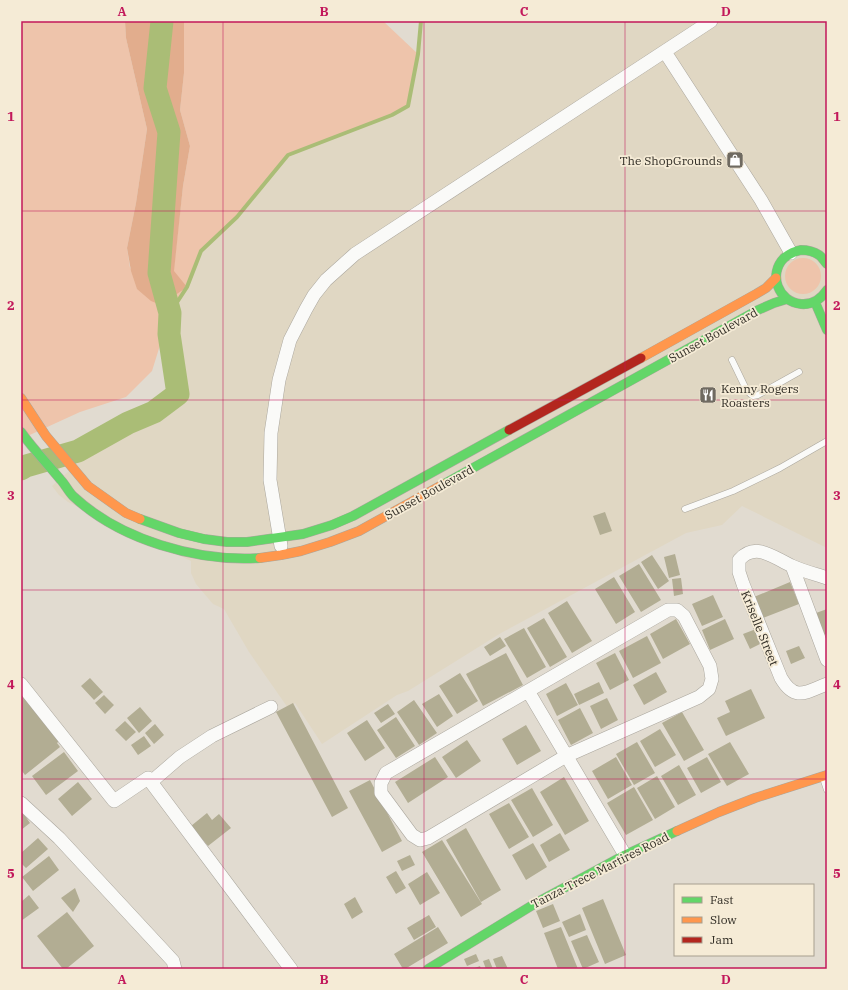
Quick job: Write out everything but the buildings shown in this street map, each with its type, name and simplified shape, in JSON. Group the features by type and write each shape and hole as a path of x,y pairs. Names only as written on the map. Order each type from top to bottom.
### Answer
{"main road":[{"path":"827,264 817,253 797,250 791,252 781,261 776,272 779,290 787,299 794,303 808,304 815,302 827,290"},
{"path":"817,253 827,251"},
{"name":"Sunset Boulevard","path":"21,398 46,436 72,469 88,486 126,513 179,533 204,539 227,542 247,542 279,538 302,534 332,525 353,516 756,294 766,288 776,278"},
{"name":"Sunset Boulevard","path":"21,432 74,497 116,526 142,538 173,549 201,555 249,559 282,555 313,548 359,531 763,307 787,299"},
{"path":"815,302 827,330"},
{"name":"Tanza-Trece Martires Road","path":"428,969 441,965 536,903 625,855 719,812 755,798 825,775"}],"street":[{"path":"282,555 270,480 271,433 279,380 290,340 314,295 326,280 355,254 712,21"},
{"path":"665,52 761,200 791,252"},
{"name":"Kriselle Street","path":"792,566 761,551 751,552 744,555 739,560 739,572 743,584 785,686 798,694 827,684"},
{"path":"792,566 827,578"},
{"path":"792,566 827,660"},
{"path":"668,610 677,610 684,616 710,666 712,679 709,689 699,697 566,756 428,838 420,840 412,835 382,793 381,783 386,773 528,691 668,610"},
{"path":"21,684 114,802 148,778 291,969"},
{"path":"528,691 625,855"},
{"path":"151,782 180,757 212,736 271,707"},
{"path":"21,803 59,838 173,961 176,969"}],"lane":[{"path":"732,360 747,391 752,396 758,396 799,372"},
{"path":"685,509 733,491 780,468 827,441"},
{"path":"825,775 827,790"}],"shaded area":[{"path":"21,21 125,21 126,38 147,129 136,203 127,248 130,268 166,301 169,311 183,186 190,146 180,110 184,73 184,21 383,21 418,54 408,106 392,115 288,155 237,217 201,251 187,287 170,313 152,371 126,397 80,412 21,439"},
{"path":"125,21 184,21 184,73 180,110 190,146 183,186 174,271 187,287 161,305 151,301 137,289 131,271 127,248 136,203 147,129 126,38"},
{"path":"421,21 827,21 827,548 742,506 722,525 686,533 501,633 408,691 397,695 322,744 295,703 288,708 249,652 224,609 213,604 196,584 191,573 191,561 68,502 59,495 52,486 78,463 72,452 154,412 178,394 169,334 170,313 187,287 201,251 237,217 288,155 364,127 418,54"},
{"path":"807,258 816,263 820,269 820,283 816,289 807,294 799,294 790,289 786,283 785,272 790,263 796,259"}],"waterway":[{"path":"21,469 26,466 78,451 128,423 154,412 178,394 169,334 170,313 159,273 169,132 155,88 162,21"},
{"path":"170,313 187,287 201,251 237,217 288,155 392,115 408,106 418,54 421,21"}],"traffic: fast":[{"path":"827,264 820,256 810,251 797,251 784,258 779,264 776,279 781,293 793,302 801,304 809,304 816,301 827,290"},
{"path":"444,484 758,310 787,299"},
{"path":"815,302 827,330"},
{"path":"140,519 179,533 204,539 227,542 247,542 303,534 332,525 353,516 509,430"},
{"path":"21,432 73,496 113,525 160,545 186,552 211,556 260,558"},
{"path":"428,969 536,903 625,855 677,831"}],"traffic: slow":[{"path":"641,358 756,294 766,288 776,278"},
{"path":"21,398 46,436 88,486 126,513 140,519"},
{"path":"260,558 301,551 359,531 444,484"},
{"path":"677,831 755,798 827,775"}],"traffic: jam":[{"path":"509,430 641,358"}],"place":[{"name":"The ShopGrounds","path":"735,160"},
{"name":"Kenny Rogers Roasters","path":"708,395"}]}
